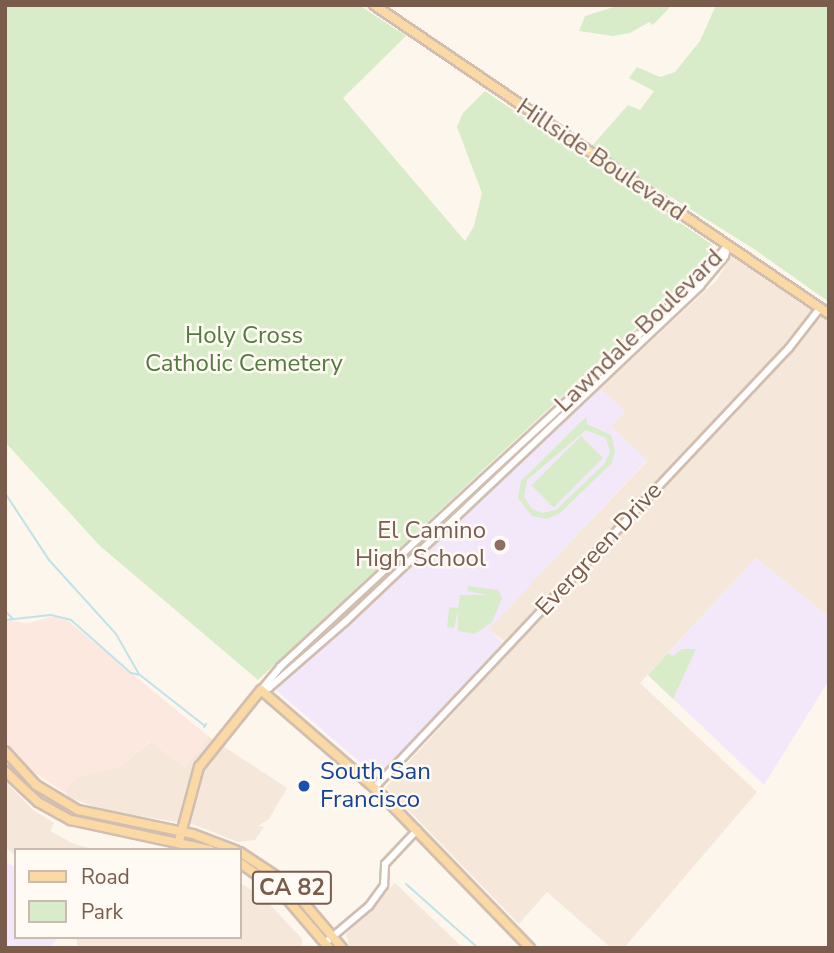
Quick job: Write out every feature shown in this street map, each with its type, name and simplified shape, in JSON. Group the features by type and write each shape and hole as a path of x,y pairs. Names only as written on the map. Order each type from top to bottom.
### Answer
{"main road":[{"name":"Hillside Boulevard","path":"374,5 829,314"},
{"path":"179,841 198,767 261,690 375,787 530,948"},
{"name":"CA 82","path":"5,751 36,785 75,809 107,820 181,831 229,848"},
{"path":"5,771 38,802 71,820 203,848"},
{"name":"CA 82","path":"242,854 288,884 342,948"},
{"name":"CA 82","path":"242,864 281,892 327,945"}],"street":[{"name":"Lawndale Boulevard","path":"261,690 285,663 701,277 728,245"},
{"name":"Evergreen Drive","path":"375,787 789,348 820,308"},
{"path":"327,945 359,916 381,890 387,877 385,864 417,830"}],"shaded area":[{"path":"732,255 829,321 829,617 756,558 640,683 757,792 624,948 611,948 547,892 519,924 386,787 513,648 488,629 647,461 611,427 625,411 600,389 716,281"},
{"name":"El Camino High School","path":"600,389 625,411 611,427 647,460 489,629 503,643 377,777 276,690"},
{"path":"756,558 829,617 829,680 764,785 648,675"},
{"path":"55,616 68,621 208,736 185,768 150,741 120,767 77,777 65,789 67,794 29,769 5,741 5,620 28,623"},
{"path":"208,736 287,788 269,819 258,826 264,827 255,840 238,842 195,825 106,811 68,797 65,789 77,777 120,767 151,741 185,768"},
{"path":"5,781 32,809 54,823 50,831 74,844 89,848 14,848 14,854 5,847"},
{"path":"5,861 14,867 14,939 57,939 50,948 5,948"},
{"path":"395,883 461,946 460,948 350,948 346,934"},
{"path":"242,884 263,897 302,939 302,948 78,948 76,939 242,939"}],"green space":[{"name":"Holy Cross Catholic Cemetery","path":"5,5 359,5 406,36 343,98 465,241 474,226 482,193 457,127 463,113 485,91 713,245 709,259 258,680 100,546 5,442"},
{"path":"620,5 672,5 653,25 649,22 630,33 613,36 579,31 585,16"},
{"path":"716,5 829,5 829,302 754,249 591,147 628,105 640,110 654,91 629,78 637,67 660,77 675,72 700,41"},
{"path":"586,417 587,424 611,435 615,451 612,463 559,514 546,519 532,516 518,498 521,481","holes":["586,430 606,438 610,451 605,463 556,510 542,513 532,509 524,497 527,480"]},
{"path":"581,436 603,458 553,507 532,485"},
{"path":"468,586 498,590 502,598 492,622 475,634 458,631 458,611 454,628 447,627 449,607 458,608 460,595 488,595 467,591"},
{"path":"682,649 696,649 673,699 648,675 668,653 673,656"}],"waterway":[{"path":"5,493 49,560 116,634 139,674"},
{"path":"5,611 12,618"},
{"path":"5,620 51,615 71,620 131,673 140,675 205,726"},
{"path":"406,884 478,948"}],"place":[{"name":"El Camino High School","path":"500,545"},
{"name":"South San Francisco","path":"304,786"}]}
